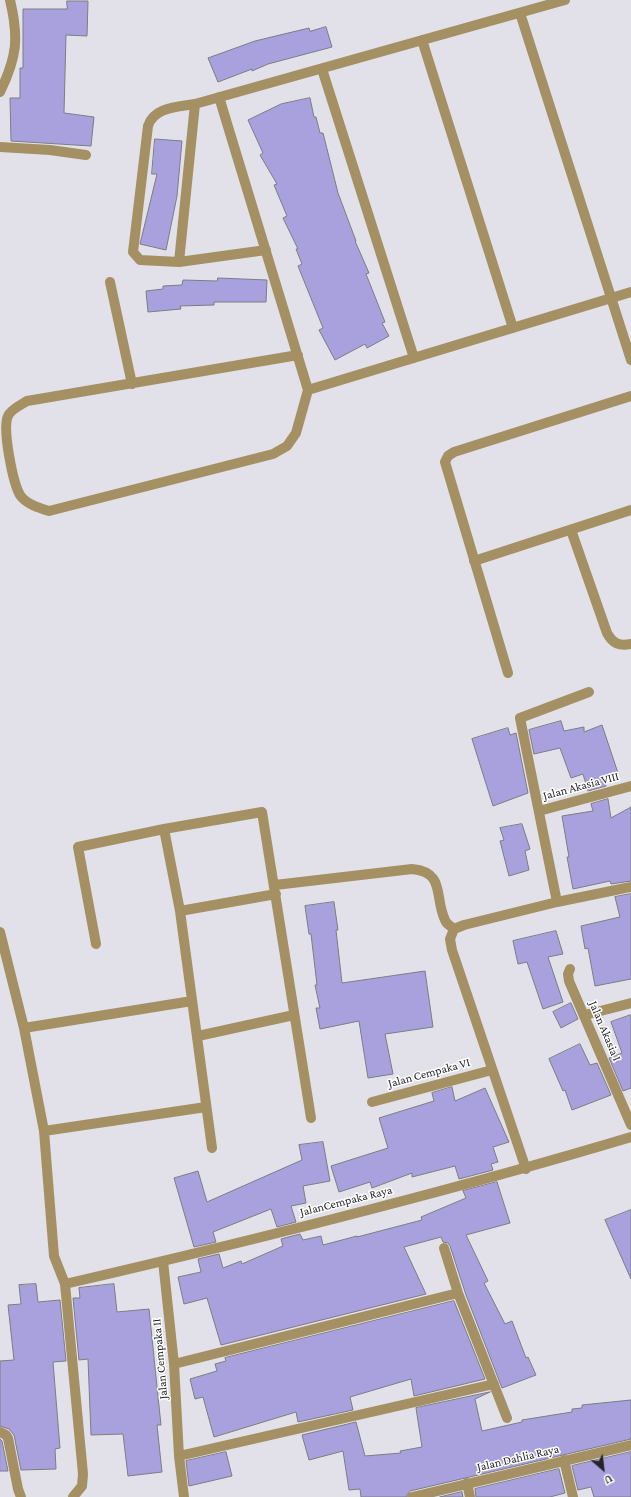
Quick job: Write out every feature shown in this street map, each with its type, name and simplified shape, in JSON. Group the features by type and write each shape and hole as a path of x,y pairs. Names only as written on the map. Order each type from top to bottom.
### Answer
{"street":[{"path":"0,92 12,68 16,43 14,16 10,0"},
{"path":"266,250 179,262 140,260 133,252 150,119 163,111 195,104 566,0"},
{"path":"520,13 631,360"},
{"path":"422,40 513,328"},
{"path":"322,69 414,358"},
{"path":"219,97 266,250 298,356 308,390 296,432 287,446 273,454 49,510 36,507 20,496 16,484 6,431 8,416 27,401 298,356"},
{"path":"179,262 195,104"},
{"path":"0,146 50,150 86,156"},
{"path":"110,282 132,384"},
{"path":"308,390 631,292"},
{"path":"508,673 445,462 448,456 454,452 631,396"},
{"path":"474,561 631,510"},
{"path":"571,530 607,632 614,643 622,646 631,644"},
{"path":"557,902 520,718 589,692"},
{"name":"Jalan Akasia VIII","path":"539,811 631,786"},
{"path":"96,944 78,847 164,829 262,812 276,890 311,1118"},
{"path":"164,829 180,910 212,1148"},
{"path":"180,910 276,890 412,869 424,870 432,876 445,922 454,929"},
{"path":"454,929 557,902 631,887"},
{"path":"454,929 450,939 452,950 526,1169"},
{"path":"0,932 24,1028 44,1131 54,1256 65,1284 83,1474 82,1486 73,1497"},
{"name":"Jalan Akasia I","path":"570,969 568,974 570,981 631,1125"},
{"path":"24,1028 192,1001"},
{"path":"585,1015 631,1002"},
{"path":"198,1036 294,1015"},
{"name":"Jalan Cempaka VI","path":"372,1102 492,1070"},
{"path":"44,1131 206,1107"},
{"name":"JalanCempaka Raya","path":"65,1284 163,1261 526,1169 631,1137"},
{"path":"444,1248 458,1293 507,1418"},
{"name":"Jalan Cempaka II","path":"163,1261 174,1364 179,1456 184,1497"},
{"path":"174,1364 458,1293"},
{"path":"179,1456 494,1384"},
{"path":"0,1432 8,1438 18,1489 21,1497"},
{"name":"Jalan Dahlia Raya","path":"412,1497 631,1445"},
{"path":"564,1460 573,1497"},
{"path":"467,1483 470,1497"}],"building":[{"path":"67,1 88,1 87,36 66,35 64,113 94,117 91,146 11,141 10,98 20,98 20,68 23,68 23,9 67,9"},
{"path":"326,27 332,47 268,64 218,82 208,58 255,41 309,28 310,31"},
{"path":"310,98 314,117 316,117 320,133 323,133 338,193 355,241 369,273 366,274 385,322 382,323 389,336 367,348 365,344 335,360 319,330 323,328 298,266 302,264 296,249 298,249 283,218 287,216 274,185 277,184 260,155 263,153 248,120 281,104"},
{"path":"155,139 182,141 177,196 166,250 140,244 157,174 152,174"},
{"path":"218,278 267,280 266,302 214,302 214,305 180,306 181,309 148,312 146,291 163,289 163,286 182,285 183,280 217,281"},
{"path":"561,721 564,731 584,727 584,732 602,725 618,773 604,777 606,786 588,791 583,774 571,778 560,748 534,754 529,730"},
{"path":"508,728 510,735 516,733 528,793 493,806 472,739"},
{"path":"608,799 611,818 631,807 631,881 611,884 610,881 573,889 562,816 593,811 591,804"},
{"path":"522,824 530,849 525,851 529,870 509,876 500,841 504,840 500,828"},
{"path":"631,894 631,979 595,986 588,948 585,949 581,926 620,917 615,897"},
{"path":"334,902 338,930 336,930 342,983 425,971 433,1027 385,1034 393,1074 368,1078 359,1021 320,1029 316,1008 320,1008 315,985 317,985 311,934 309,934 305,906"},
{"path":"556,931 563,954 548,957 563,1002 543,1009 527,962 518,964 513,941"},
{"path":"571,1003 578,1019 561,1028 553,1012"},
{"path":"631,1015 631,1088 623,1091 609,1058 622,1053 611,1022"},
{"path":"580,1044 590,1065 597,1063 611,1095 572,1110 565,1090 563,1091 549,1059"},
{"path":"452,1087 455,1101 485,1088 509,1142 493,1147 498,1162 491,1164 493,1170 459,1179 455,1166 412,1177 412,1173 372,1188 370,1182 339,1192 331,1166 388,1148 379,1118 434,1101 432,1093"},
{"path":"323,1142 330,1181 303,1186 306,1203 291,1206 296,1222 277,1227 271,1209 213,1232 216,1242 194,1247 174,1178 198,1171 207,1202 302,1160 299,1145"},
{"path":"497,1182 510,1223 466,1235 488,1281 484,1283 505,1324 512,1321 526,1358 528,1357 536,1375 502,1388 466,1295 450,1246 448,1243 443,1242 441,1237 404,1247 426,1294 221,1345 207,1298 184,1304 178,1277 201,1272 198,1259 219,1254 223,1268 241,1261 242,1264 283,1246 281,1239 300,1234 303,1240 321,1236 323,1245 357,1237 422,1220 421,1217 466,1198 463,1191"},
{"path":"631,1210 631,1279 605,1220"},
{"path":"36,1284 38,1302 60,1300 66,1361 53,1362 60,1448 55,1449 56,1469 21,1470 14,1435 9,1429 0,1426 0,1361 14,1360 8,1305 21,1304 19,1285"},
{"path":"114,1284 117,1312 149,1309 161,1425 157,1425 162,1472 128,1476 123,1434 91,1435 88,1359 79,1360 73,1298 80,1298 79,1288"},
{"path":"454,1301 485,1379 414,1396 411,1379 350,1397 353,1410 298,1422 296,1412 214,1437 203,1397 195,1399 190,1379 217,1371 215,1364 226,1361 225,1358"},
{"path":"490,1392 475,1399 482,1431 522,1422 522,1420 572,1412 572,1409 582,1408 582,1405 631,1400 631,1439 410,1491 406,1497 361,1497 360,1489 349,1490 343,1451 309,1460 302,1435 356,1422 365,1456 401,1453 400,1451 422,1447 416,1408"},
{"path":"0,1439 2,1441 8,1471 0,1471"},
{"path":"226,1452 232,1476 189,1486 186,1461"},
{"path":"631,1452 631,1497 594,1497 591,1487 578,1490 572,1466"},
{"path":"559,1469 565,1493 550,1497 476,1497 475,1489"},
{"path":"462,1492 463,1497 440,1497"}]}
